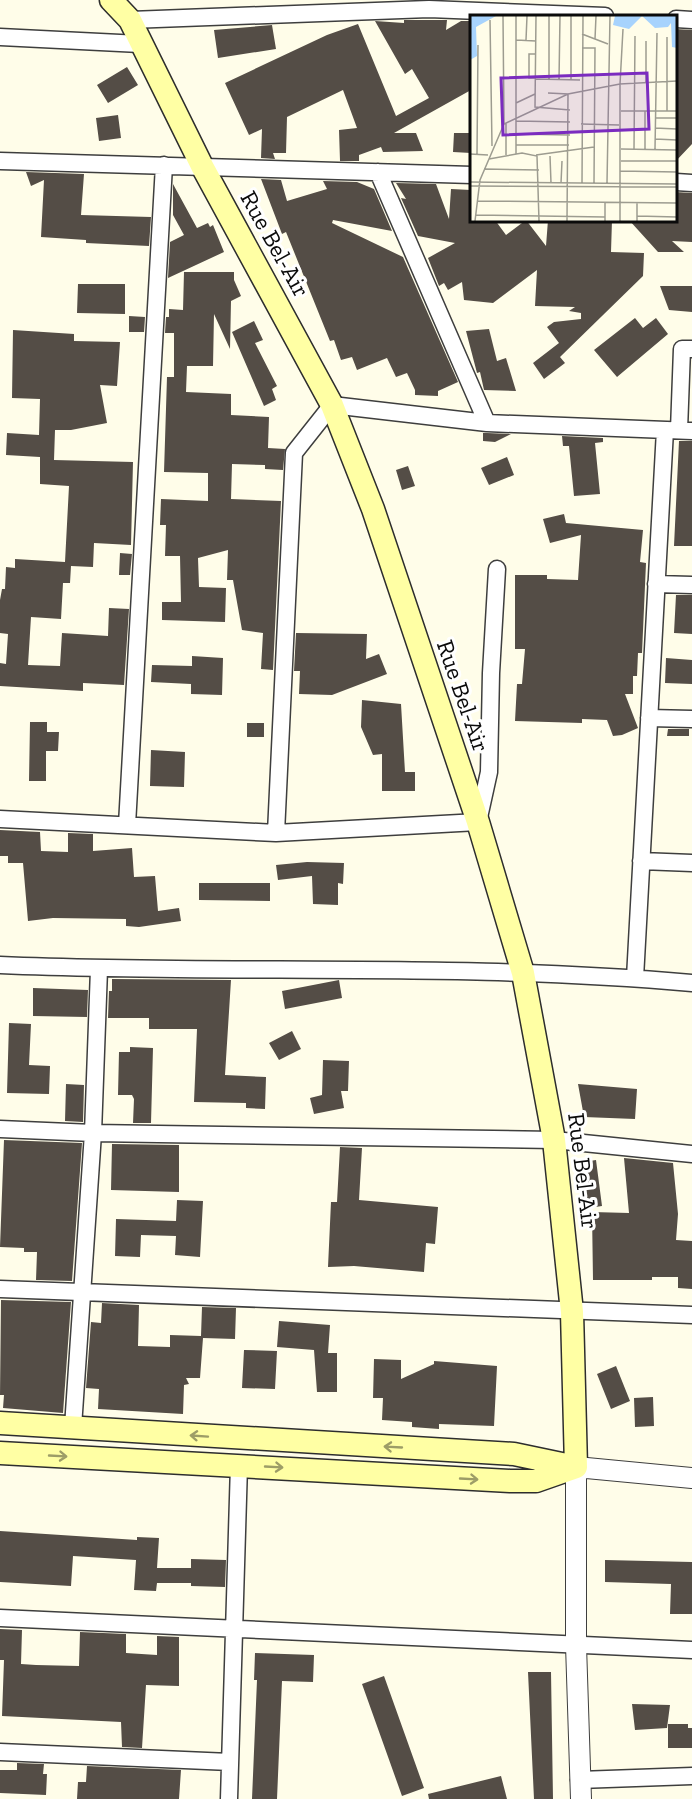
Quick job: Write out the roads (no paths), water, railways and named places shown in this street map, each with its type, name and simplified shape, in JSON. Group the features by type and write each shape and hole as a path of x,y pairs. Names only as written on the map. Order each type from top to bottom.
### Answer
{"main road":[{"name":"Rue Bel-Air","path":"111,0 130,20 202,166 332,405 373,509 478,822 523,973 554,1140 572,1312 576,1467"},
{"path":"0,1423 514,1454 576,1467"},
{"path":"0,1453 510,1481 536,1481 576,1467"}],"street":[{"path":"130,20 429,9 581,15"},
{"path":"677,19 692,20"},
{"path":"0,37 140,44"},
{"path":"0,161 470,176"},
{"path":"127,825 164,165"},
{"path":"378,172 487,423"},
{"path":"677,182 692,183"},
{"path":"635,978 656,584 679,430 682,348 692,349"},
{"path":"276,833 294,453 332,405 487,423 679,430"},
{"path":"0,819 276,833 478,822 489,772 491,673 497,569"},
{"path":"656,584 692,585"},
{"path":"649,718 692,719"},
{"path":"641,861 692,863"},
{"path":"0,965 99,969 523,973 692,983"},
{"path":"73,1427 93,1133 99,969"},
{"path":"0,1129 93,1133 554,1140 692,1154"},
{"path":"0,1289 692,1315"},
{"path":"229,1799 239,1465"},
{"path":"692,1478 576,1467 576,1645 580,1789 692,1776"},
{"path":"0,1618 692,1650"},
{"path":"0,1752 230,1762"}]}
